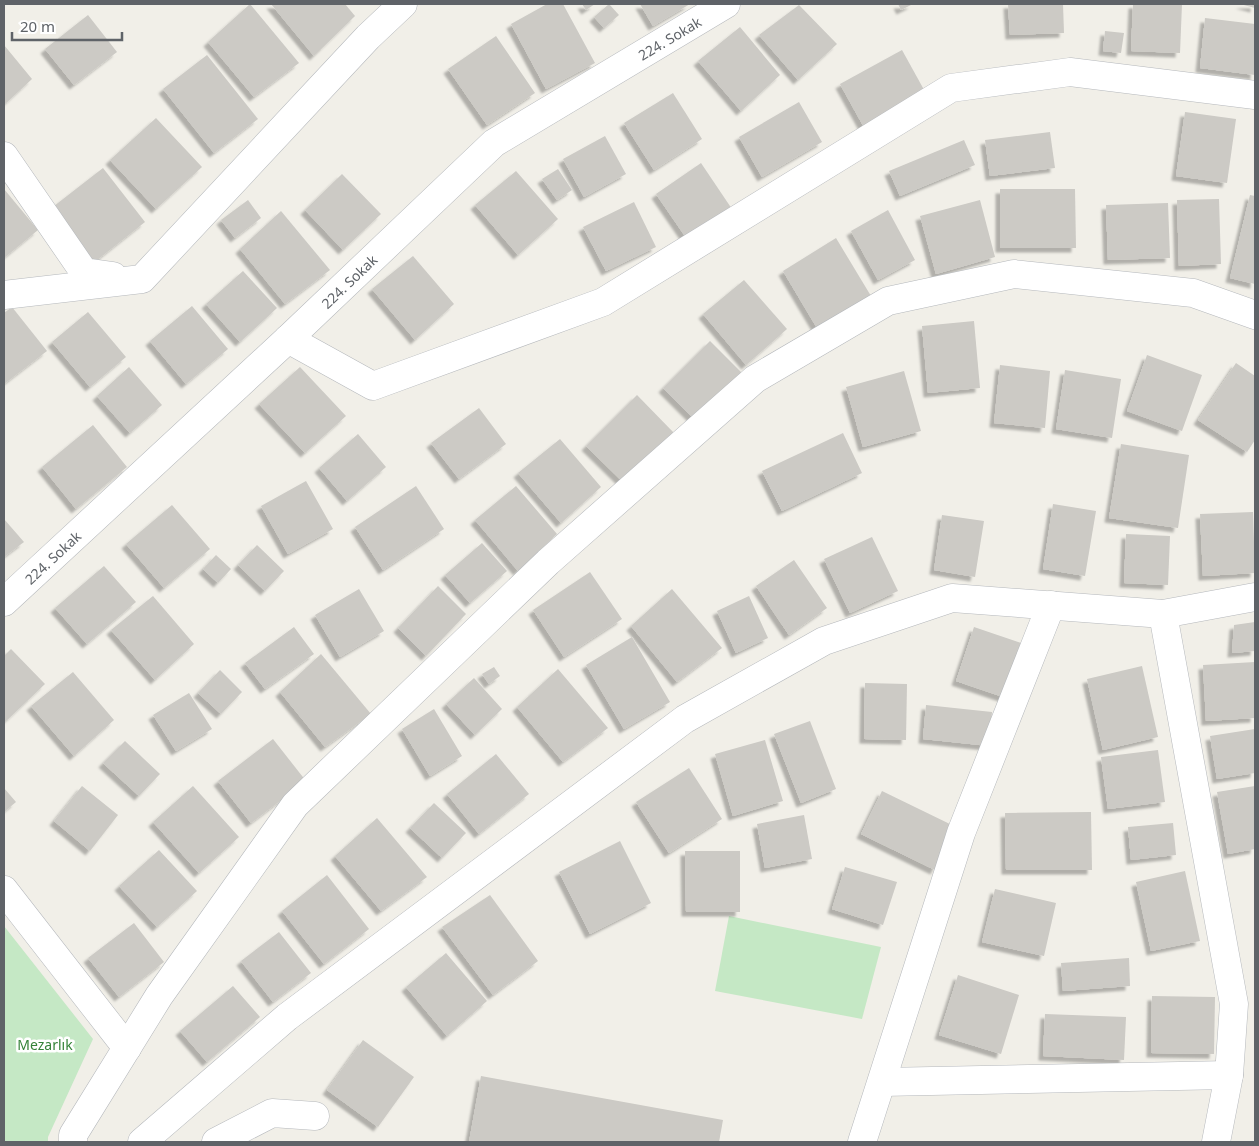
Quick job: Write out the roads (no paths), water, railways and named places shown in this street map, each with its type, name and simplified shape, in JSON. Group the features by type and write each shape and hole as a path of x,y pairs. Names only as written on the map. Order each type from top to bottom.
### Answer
{"street":[{"path":"4,295 142,279 368,37 403,4"},
{"name":"224. Sokak","path":"4,602 288,339 494,142 726,4"},
{"path":"288,339 372,386 603,302 951,88 1070,72 1255,95"},
{"path":"4,156 84,272 142,279"},
{"path":"73,1142 73,1135 159,996 295,805 548,562 755,379 888,301 1014,274 1193,293 1255,315"},
{"path":"142,1142 287,1017 685,719 824,641 952,598 1163,614 1255,597"},
{"path":"862,1142 962,833 1051,605"},
{"path":"1163,614 1245,1002 1216,1142"},
{"path":"4,890 127,1048"},
{"path":"882,1082 1230,1075"},
{"path":"216,1142 272,1113 315,1116"}],"park label":[{"name":"Mezarlık","path":"45,1044"}]}
